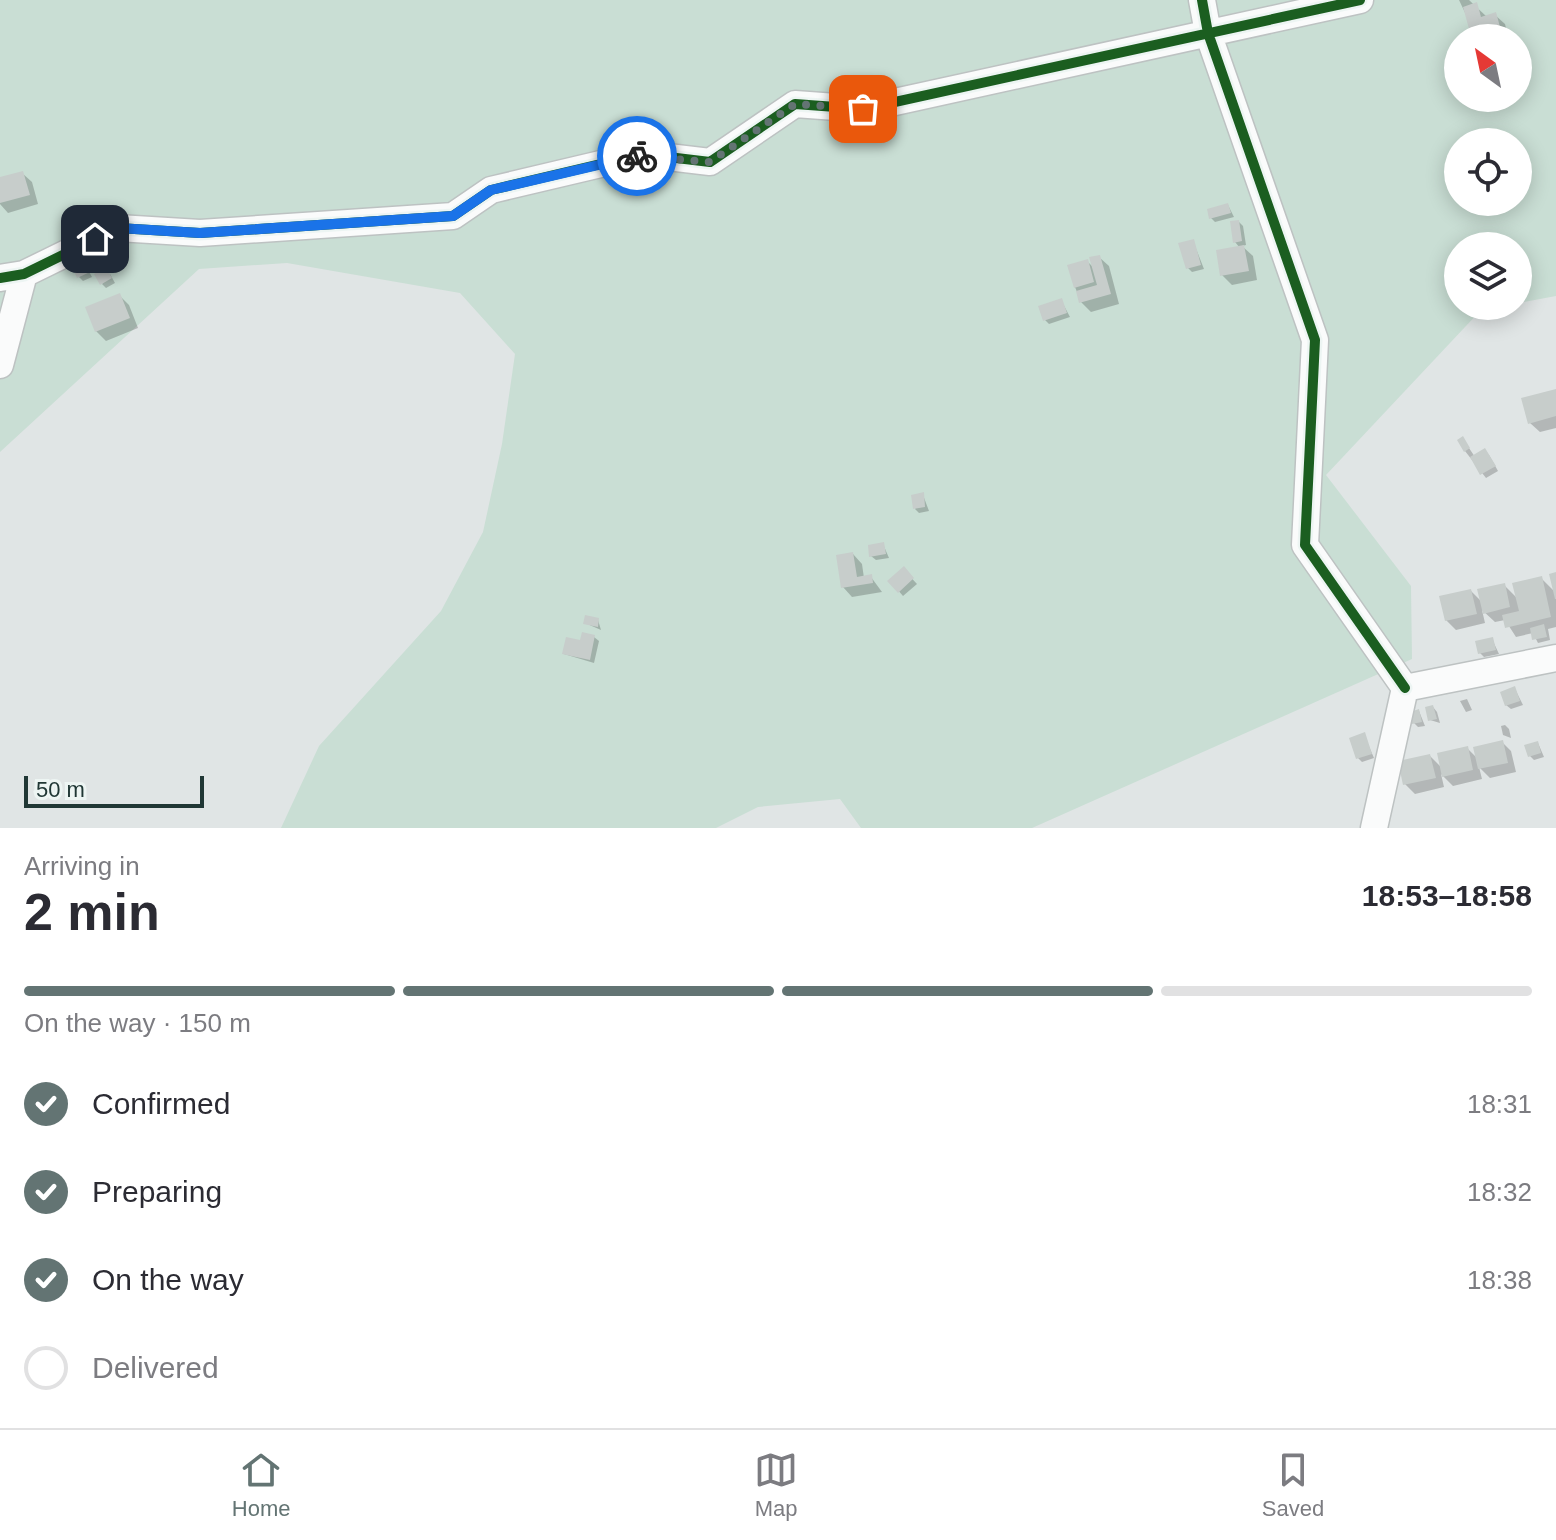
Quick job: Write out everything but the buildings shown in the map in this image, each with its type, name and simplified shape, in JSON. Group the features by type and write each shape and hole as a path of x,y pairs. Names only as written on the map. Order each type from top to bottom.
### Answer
{"street":[{"path":"1202,0 1208,33 1315,340 1305,545 1405,688 1374,828"},
{"path":"0,365 12,276 118,228 200,233 453,216 491,190 643,154 710,162 795,104 863,109 1360,0"},
{"path":"1405,688 1556,658"}],"green space":[{"path":"0,0 1556,0 1556,296 1532,300 1532,232 1444,232 1444,320 1472,320 1326,475 1411,586 1412,659 1032,828 861,828 840,799 758,807 716,828 281,828 319,746 441,611 483,532 502,444 515,354 460,293 287,263 199,269 0,452"}],"cycle path":[{"path":"1202,0 1208,33 1315,340 1305,545 1405,688"},
{"path":"0,278 24,274 118,228 200,233 453,216 491,190 643,154 710,162 795,104 863,109 1360,0"}],"way so far":[{"path":"637,156 643,154 710,162 795,104 863,109"}],"route":[{"path":"95,239 118,228 200,233 453,216 491,190 637,156"}]}
